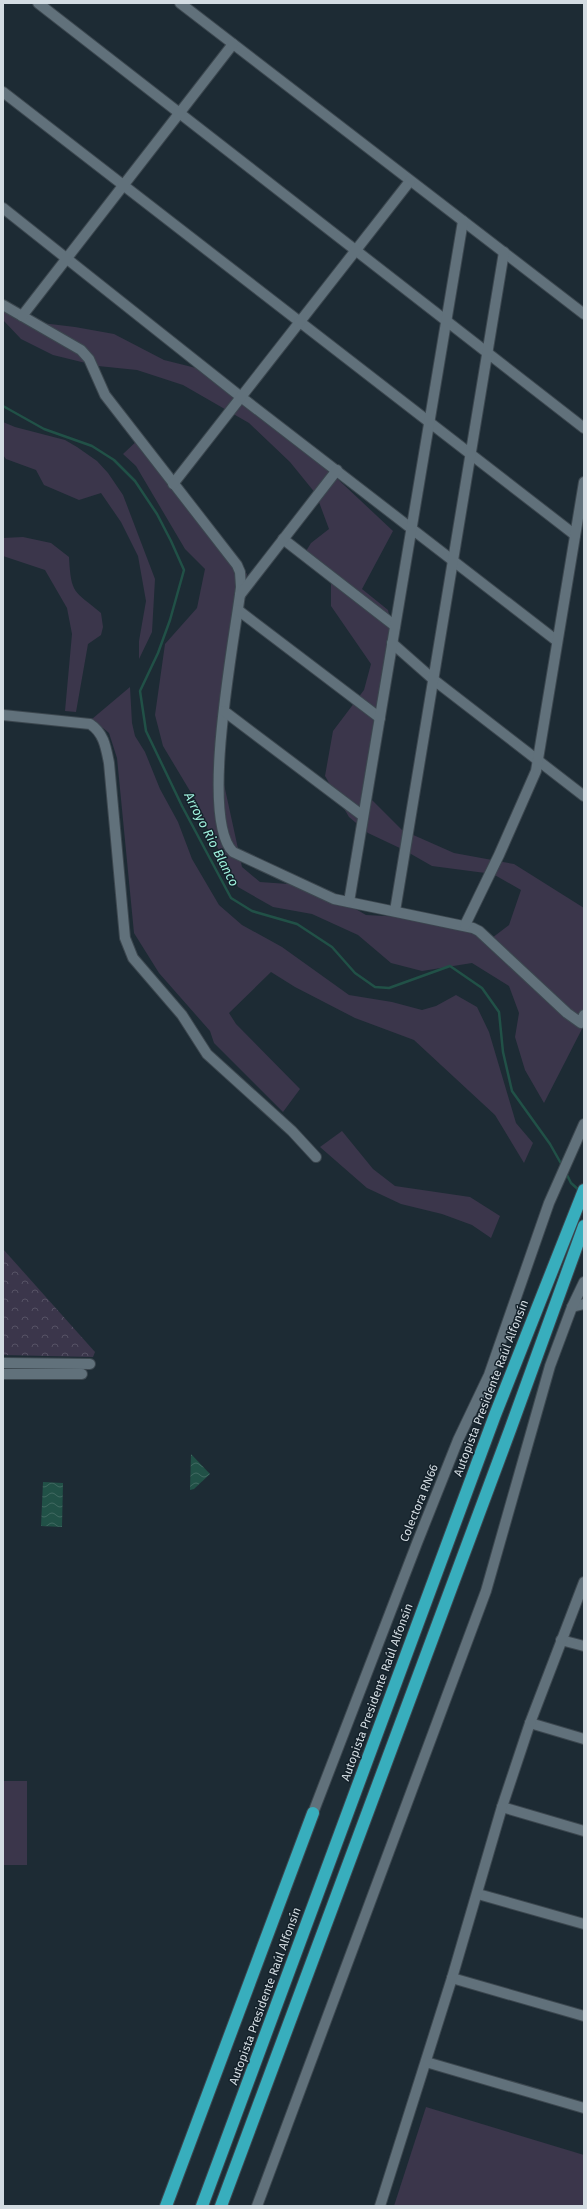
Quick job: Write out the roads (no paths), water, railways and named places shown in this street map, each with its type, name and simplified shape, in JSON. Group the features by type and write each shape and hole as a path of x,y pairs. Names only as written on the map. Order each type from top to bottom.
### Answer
{"highway":[{"name":"Autopista Presidente Raúl Alfonsín","path":"202,2206 431,1587 574,1212 584,1190"},
{"path":"221,2206 510,1430 584,1226"},
{"path":"166,2206 313,1813"}],"street":[{"path":"38,3 584,428"},
{"path":"180,3 584,314"},
{"path":"22,316 233,44"},
{"path":"3,92 122,186 575,535"},
{"path":"173,484 410,181"},
{"path":"3,208 241,397 558,641"},
{"path":"349,902 463,221"},
{"path":"395,911 504,252"},
{"path":"3,305 82,350 89,359 105,395 237,565 240,572 240,595 224,711 218,790 224,837 228,847 233,852 334,899 465,925 479,931 567,1013 580,1023 584,1015"},
{"path":"240,595 337,470"},
{"path":"465,925 500,855 536,771 584,482"},
{"path":"283,539 395,626"},
{"path":"238,610 380,718"},
{"path":"392,643 434,680 584,796"},
{"path":"224,711 363,816"},
{"path":"3,715 90,724 99,729 106,746 109,763 125,938 133,958 182,1015 207,1054 292,1131 316,1156"},
{"name":"Colectora RN66","path":"313,1813 417,1542 458,1440 489,1374 549,1203 584,1124"},
{"path":"257,2206 486,1591 546,1378 572,1307 584,1282"},
{"path":"572,1307 583,1304"},
{"path":"3,1363 90,1364"},
{"path":"3,1374 82,1374"},
{"path":"380,2206 478,1894 502,1807 530,1723 584,1582"},
{"path":"561,1640 584,1646"},
{"path":"530,1723 584,1739"},
{"path":"502,1807 584,1831"},
{"path":"478,1894 584,1924"},
{"path":"452,1978 584,2016"},
{"path":"426,2062 584,2108"}],"water":[{"path":"191,1454 210,1474 194,1489 190,1490"},
{"path":"43,1482 63,1483 62,1527 41,1526"}],"waterway":[{"name":"Arroyo Rio Blanco","path":"3,406 44,429 92,446 114,460 135,481 157,514 171,541 184,570 170,620 158,653 140,691 146,731 182,806 231,898 252,911 297,924 332,947 355,973 375,987 389,988 450,966 482,988 499,1012 503,1052 512,1091 550,1144 563,1167"},
{"name":"Arroyo Rio Blanco","path":"566,1173 571,1183 580,1191"}]}
